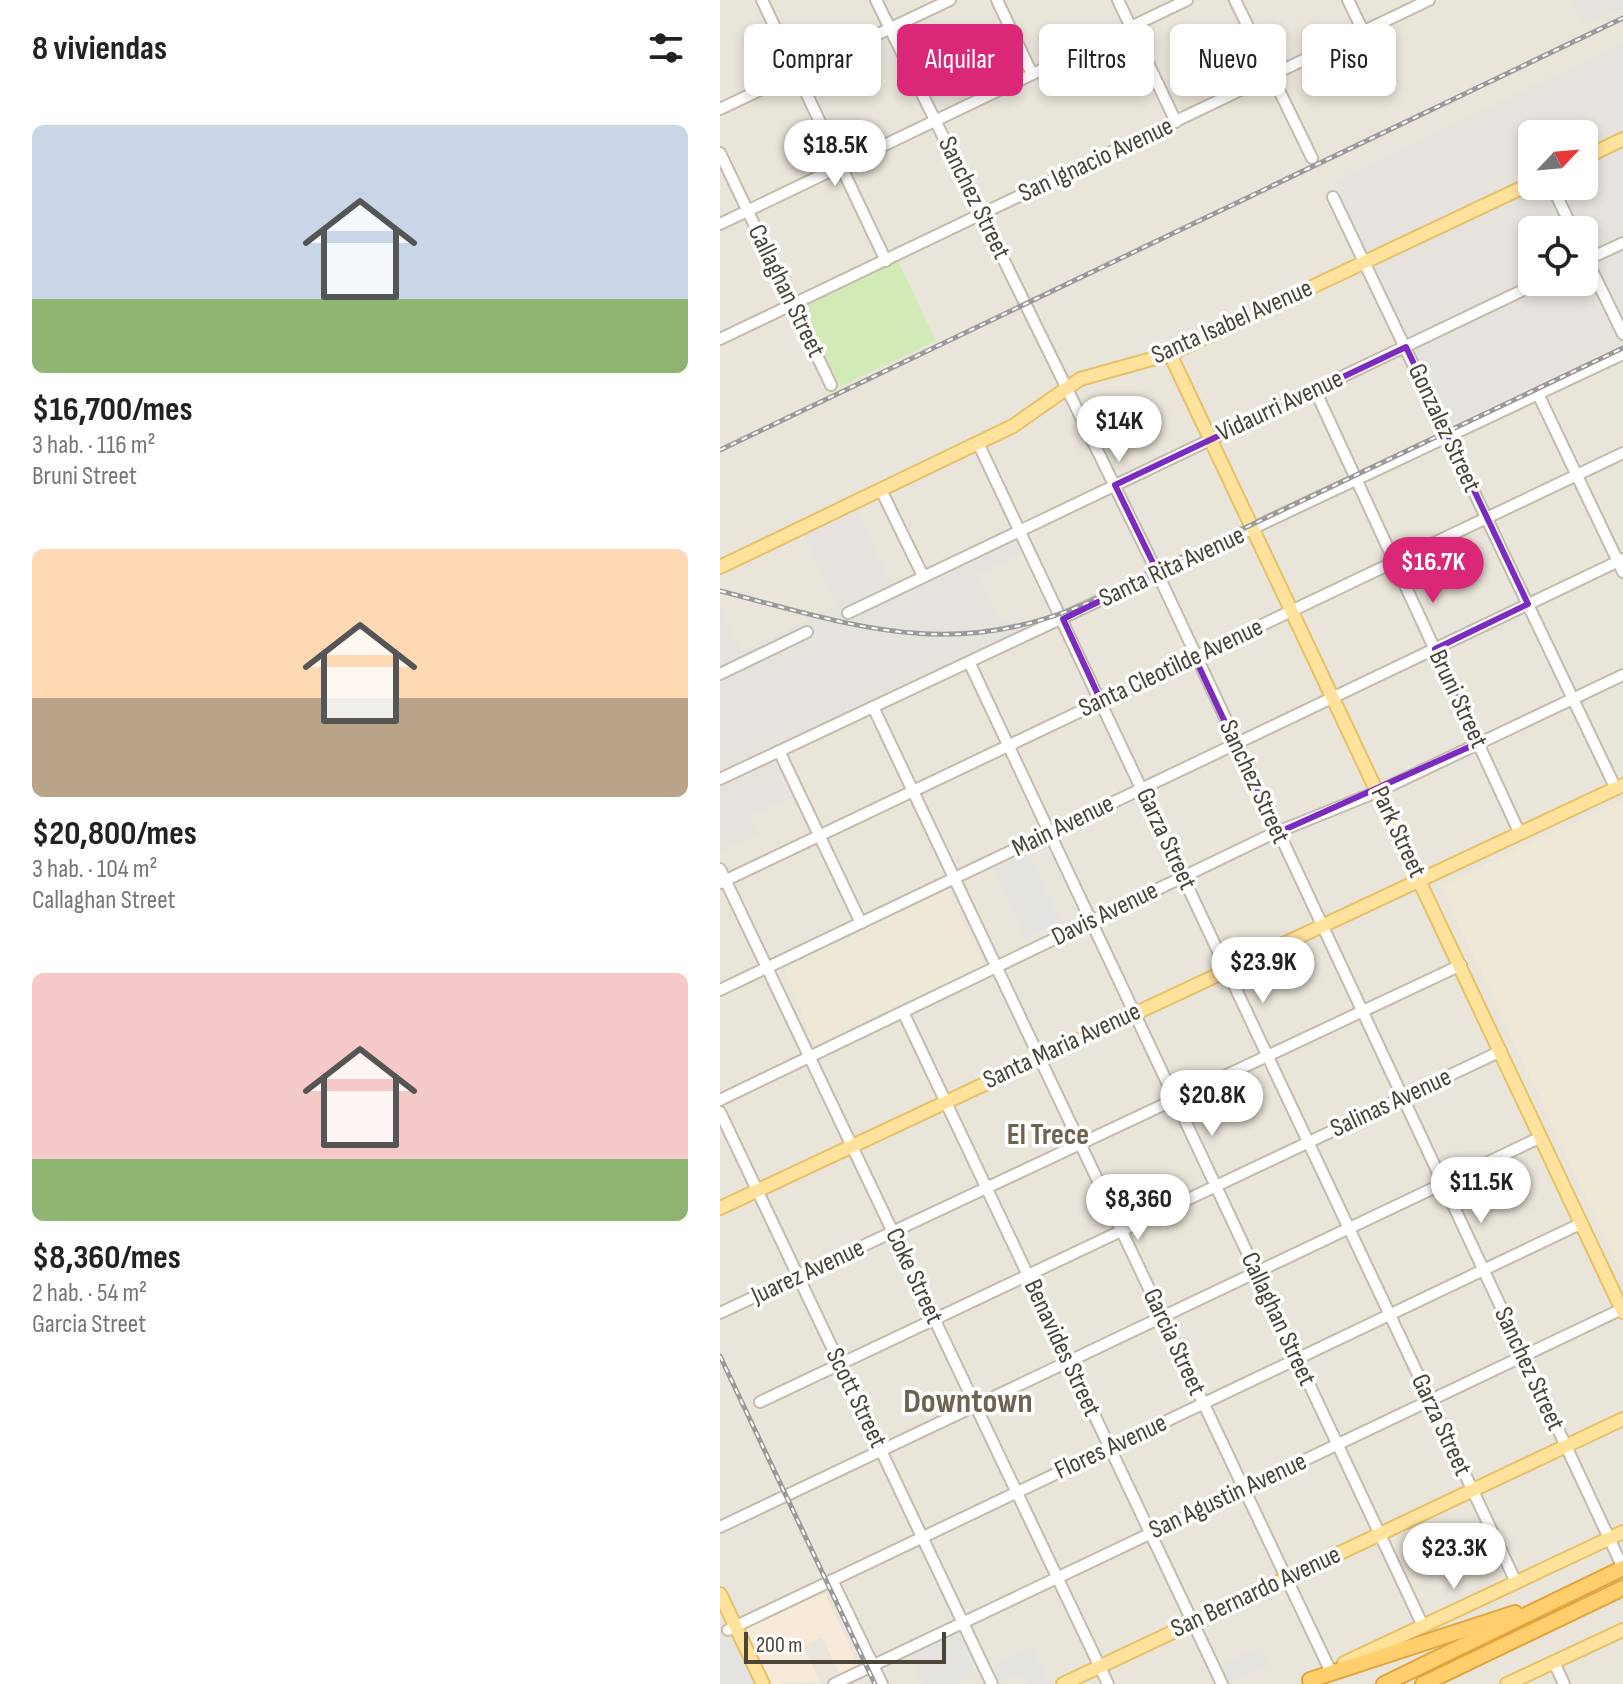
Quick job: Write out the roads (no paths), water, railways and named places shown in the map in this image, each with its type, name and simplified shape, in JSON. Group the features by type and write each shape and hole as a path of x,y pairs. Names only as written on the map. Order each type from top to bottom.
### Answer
{"highway":[{"path":"1384,1684 1623,1568"},
{"path":"1427,1682 1623,1588"},
{"path":"1305,1682 1553,1601"}],"main road":[{"path":"1598,151 1623,139"},
{"name":"Santa Isabel Avenue","path":"720,567 1028,418 1068,387 1091,375 1170,354 1518,190"},
{"name":"Park Street","path":"1170,354 1255,528 1622,1311"},
{"name":"Santa Maria Avenue","path":"720,1208 1134,1011 1620,787"},
{"name":"San Bernardo Avenue","path":"1063,1684 1623,1419"},
{"path":"1305,1682 1623,1532"},
{"path":"720,1594 732,1628 763,1684"},
{"path":"1507,1684 1623,1630"}],"street":[{"path":"762,0 773,24"},
{"name":"Sanchez Street","path":"876,0 1158,574 1623,1568"},
{"path":"881,32 950,0"},
{"path":"997,0 1032,74"},
{"path":"1118,0 1130,24"},
{"path":"1137,24 1187,0"},
{"path":"1235,0 1246,24"},
{"path":"1348,0 1360,24"},
{"name":"San Ignacio Avenue","path":"1378,24 1429,0"},
{"path":"720,224 1039,71"},
{"path":"1154,76 1176,122"},
{"path":"720,109 747,96"},
{"path":"807,96 886,261"},
{"name":"San Ignacio Avenue","path":"720,339 1230,96"},
{"path":"1281,96 1312,158"},
{"name":"Callaghan Street","path":"720,153 831,385"},
{"name":"Gonzalez Street","path":"1333,197 1573,699 1620,787"},
{"path":"1598,253 1623,243"},
{"path":"1598,284 1623,334"},
{"name":"Vidaurri Avenue","path":"848,613 1518,293"},
{"name":"Santa Rita Avenue","path":"720,779 970,664 1623,354"},
{"name":"Bruni Street","path":"1315,390 1520,834"},
{"path":"1538,394 1621,564"},
{"name":"Garza Street","path":"978,443 1516,1582"},
{"name":"Santa Cleotilde Avenue","path":"723,881 1623,453"},
{"path":"881,490 923,576"},
{"name":"Main Avenue","path":"720,990 1528,604 1621,564"},
{"path":"720,674 807,632"},
{"name":"Callaghan Street","path":"970,664 1423,1626"},
{"name":"Davis Avenue","path":"720,1100 1184,876 1379,791 1623,675"},
{"name":"Garcia Street","path":"874,709 1330,1670"},
{"path":"783,749 861,923"},
{"name":"Coke Street","path":"720,869 723,881 1108,1684"},
{"name":"Juarez Avenue","path":"720,1313 1461,965"},
{"name":"Benavides Street","path":"903,1012 1222,1684"},
{"name":"Salinas Avenue","path":"760,1402 1501,1051"},
{"name":"Scott Street","path":"720,1112 992,1684"},
{"path":"720,1527 1541,1137"},
{"name":"Flores Avenue","path":"732,1628 1582,1223"},
{"name":"San Agustin Avenue","path":"834,1684 1622,1311"},
{"path":"832,1580 882,1684"},
{"path":"1554,1662 1564,1684"}],"railway":[{"path":"720,450 1623,18"},
{"path":"720,591 814,616 902,632 945,634 990,631 1036,621 1085,604 1623,348"},
{"path":"720,1356 875,1684"}],"district":[{"name":"El Trece","path":"1048,1135"},
{"name":"Downtown","path":"968,1401"}]}
